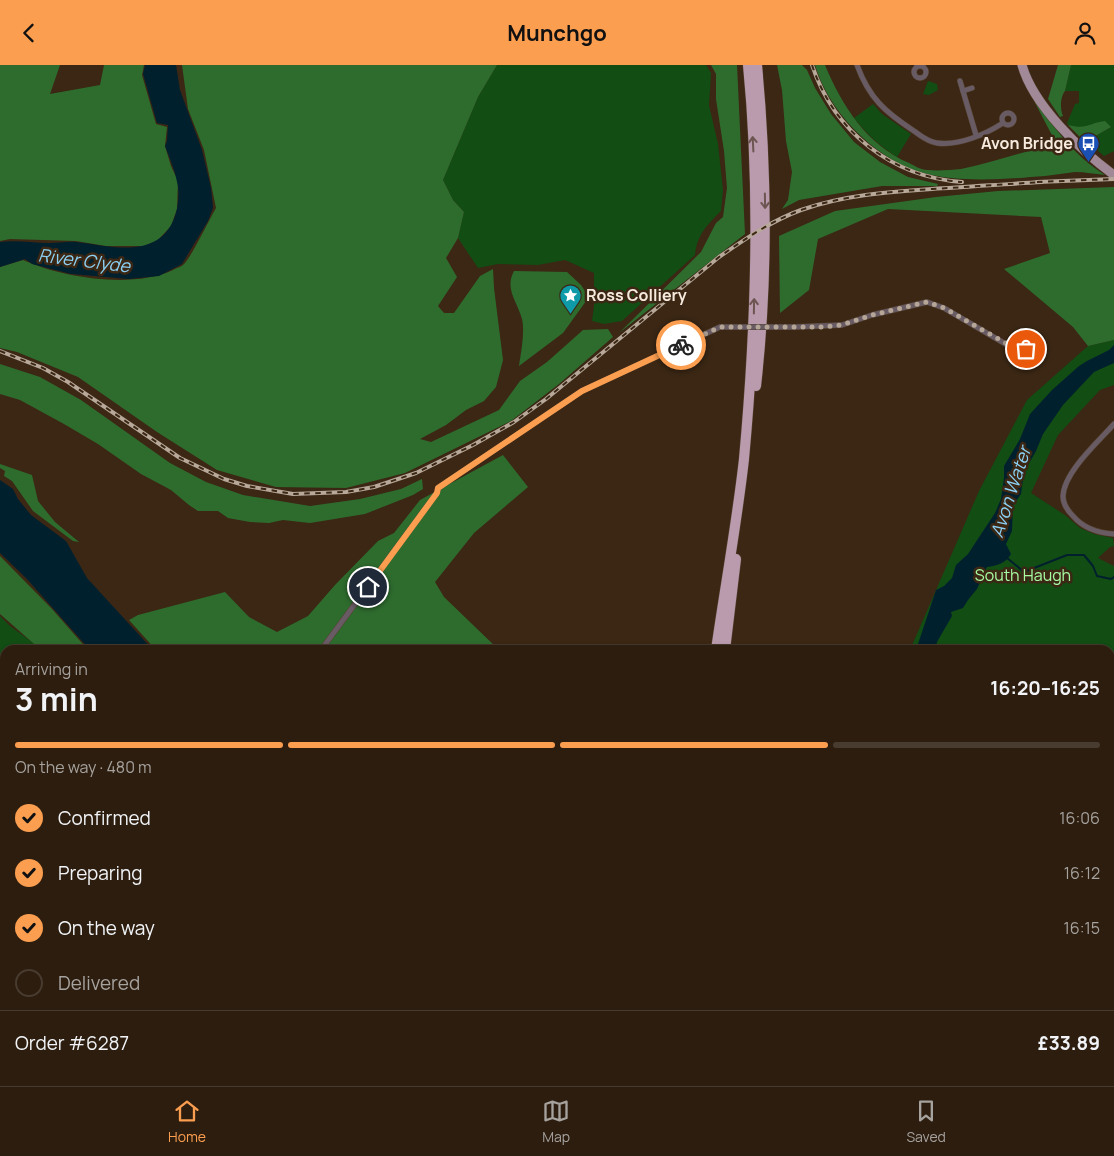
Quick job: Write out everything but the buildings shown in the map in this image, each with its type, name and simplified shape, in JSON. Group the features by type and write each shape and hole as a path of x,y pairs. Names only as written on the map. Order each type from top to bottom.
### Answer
{"highway":[{"path":"717,645 744,460 753,331 756,205 748,65"},
{"path":"726,645 762,329 766,212 764,143 758,65"}],"main road":[{"path":"1022,65 1036,95 1050,113 1074,141 1110,173"}],"street":[{"path":"857,65 866,87 879,105 897,120 930,141 944,143 959,141 989,131 1003,123"},
{"path":"960,81 976,135"},
{"path":"963,91 972,88"},
{"path":"325,645 437,493 438,488 582,391 720,327 842,325 872,315 927,302 944,308 1009,345 1026,349 1036,362"},
{"path":"1114,424 1068,478 1063,498 1068,511 1087,528 1100,533 1114,534"}],"green space":[{"path":"0,65 60,65 50,94 100,85 104,65 144,65 142,75 156,124 167,127 165,146 178,181 177,209 171,226 158,240 144,246 106,246 76,241 10,239 0,241"},
{"path":"182,65 497,65 478,97 443,180 453,200 464,212 458,238 446,258 457,277 438,306 444,313 454,313 480,276 493,269 503,360 496,387 484,401 420,439 431,442 499,410 520,381 547,362 583,330 608,329 613,337 559,384 511,421 405,473 346,488 276,487 217,470 157,432 78,377 17,352 0,348 0,267 23,260 58,272 77,276 119,280 157,276 173,270 186,262 216,208 204,150 188,109"},
{"path":"497,65 706,65 711,73 709,105 718,144 723,190 721,211 704,231 698,242 695,255 622,321 604,324 592,321 594,273 565,260 538,265 498,264 478,268 458,238 464,212 453,200 443,180 478,97"},
{"path":"711,65 737,65 745,234 619,333 701,252 716,223 723,217 727,188 724,151 716,99 716,74"},
{"path":"777,65 802,65 807,70 815,88 831,114 854,142 880,162 908,177 938,184 937,186 882,186 799,200 782,209 788,200 792,172 786,141 782,90"},
{"path":"815,65 825,65 839,95 868,135 894,155 920,169 961,169 1050,146 1055,141 1033,99 1074,150 1105,175 1075,172 1015,178 968,179 938,176 915,170 883,154 854,130 828,95"},
{"path":"1058,65 1071,65 1061,100 1063,116 1060,117 1048,99"},
{"path":"1071,65 1114,65 1114,151 1104,156 1087,141 1111,127 1099,122 1080,127 1068,125 1067,123 1075,104 1079,103 1079,91 1065,91"},
{"path":"928,81 937,84 938,90 929,95 923,94"},
{"path":"873,104 882,114 911,134 897,157 885,149 854,118"},
{"path":"1105,121 1111,127 1087,141 1081,138 1068,125 1084,126"},
{"path":"1114,187 1114,340 1088,346 1073,327 1004,269 1050,253 1041,217 888,209 818,239 809,290 780,313 779,236 835,211 936,197 998,191"},
{"path":"514,271 567,272 581,285 589,297 563,333 519,366 523,324 511,290 510,284"},
{"name":"South Haugh","path":"1114,340 1114,385 1100,390 1058,435 1031,493 1065,515 1080,528 1094,534 1113,538 1114,546 1110,547 1098,558 1114,566 1114,645 912,645 979,491 1027,400 1088,346"},
{"path":"0,364 40,377 81,400 170,463 206,482 243,495 310,506 360,499 401,489 422,479 423,489 413,495 365,514 310,523 283,520 269,523 250,522 228,518 218,511 198,511 171,490 141,474 98,444 20,400 0,394"},
{"path":"503,455 528,487 474,533 435,582 444,597 494,645 152,645 129,620 138,615 225,592 249,617 277,632 308,616 378,541 394,533 420,500"},
{"path":"0,464 32,475 38,501 55,522 79,542 73,541 33,511 12,481 4,476 5,471 0,468"},
{"path":"0,556 52,609 84,645 35,645 0,614"},
{"path":"0,616 10,626 36,645 0,645"}],"water":[{"name":"River Clyde","path":"145,65 176,65 180,90 202,150 211,188 213,208 208,221 182,264 159,276 129,279 71,274 32,264 25,259 0,267 0,242 73,242 131,247 144,245 156,240 166,232 177,211 178,186 165,146 168,125 157,123 143,74"},
{"name":"Avon Water","path":"1114,345 1114,363 1094,372 1063,405 1043,434 1024,472 1021,494 1013,505 1012,531 1006,544 1011,554 1007,560 987,567 977,589 963,608 951,612 952,616 936,645 918,645 936,590 944,586 952,578 956,565 968,554 995,513 1001,499 1004,466 1020,439 1030,414 1052,390 1079,366 1109,350"},
{"path":"0,480 13,489 18,499 31,515 66,541 87,578 148,645 86,645 26,578 0,553"}],"waterway":[{"path":"1007,558 1024,572 1067,555 1084,555 1093,566 1097,576 1111,579 1114,577"}],"railway":[{"path":"812,65 822,89 835,111 869,147 912,171 936,178 962,182"},
{"path":"1037,182 1114,179"},
{"path":"0,351 43,368 68,382 180,458 224,479 247,486 293,494 346,492 374,487 416,473 514,422 546,399 719,257 758,231 790,214 817,205 866,195 1042,182"}],"way so far":[{"path":"681,345 720,327 822,327 842,325 872,315 927,302 944,308 1009,345 1026,349"}],"place":[{"name":"Avon Bridge","path":"1089,162"},
{"name":"Ross Colliery","path":"570,314"}],"route":[{"path":"368,587 437,493 438,488 582,391 681,345"}]}
